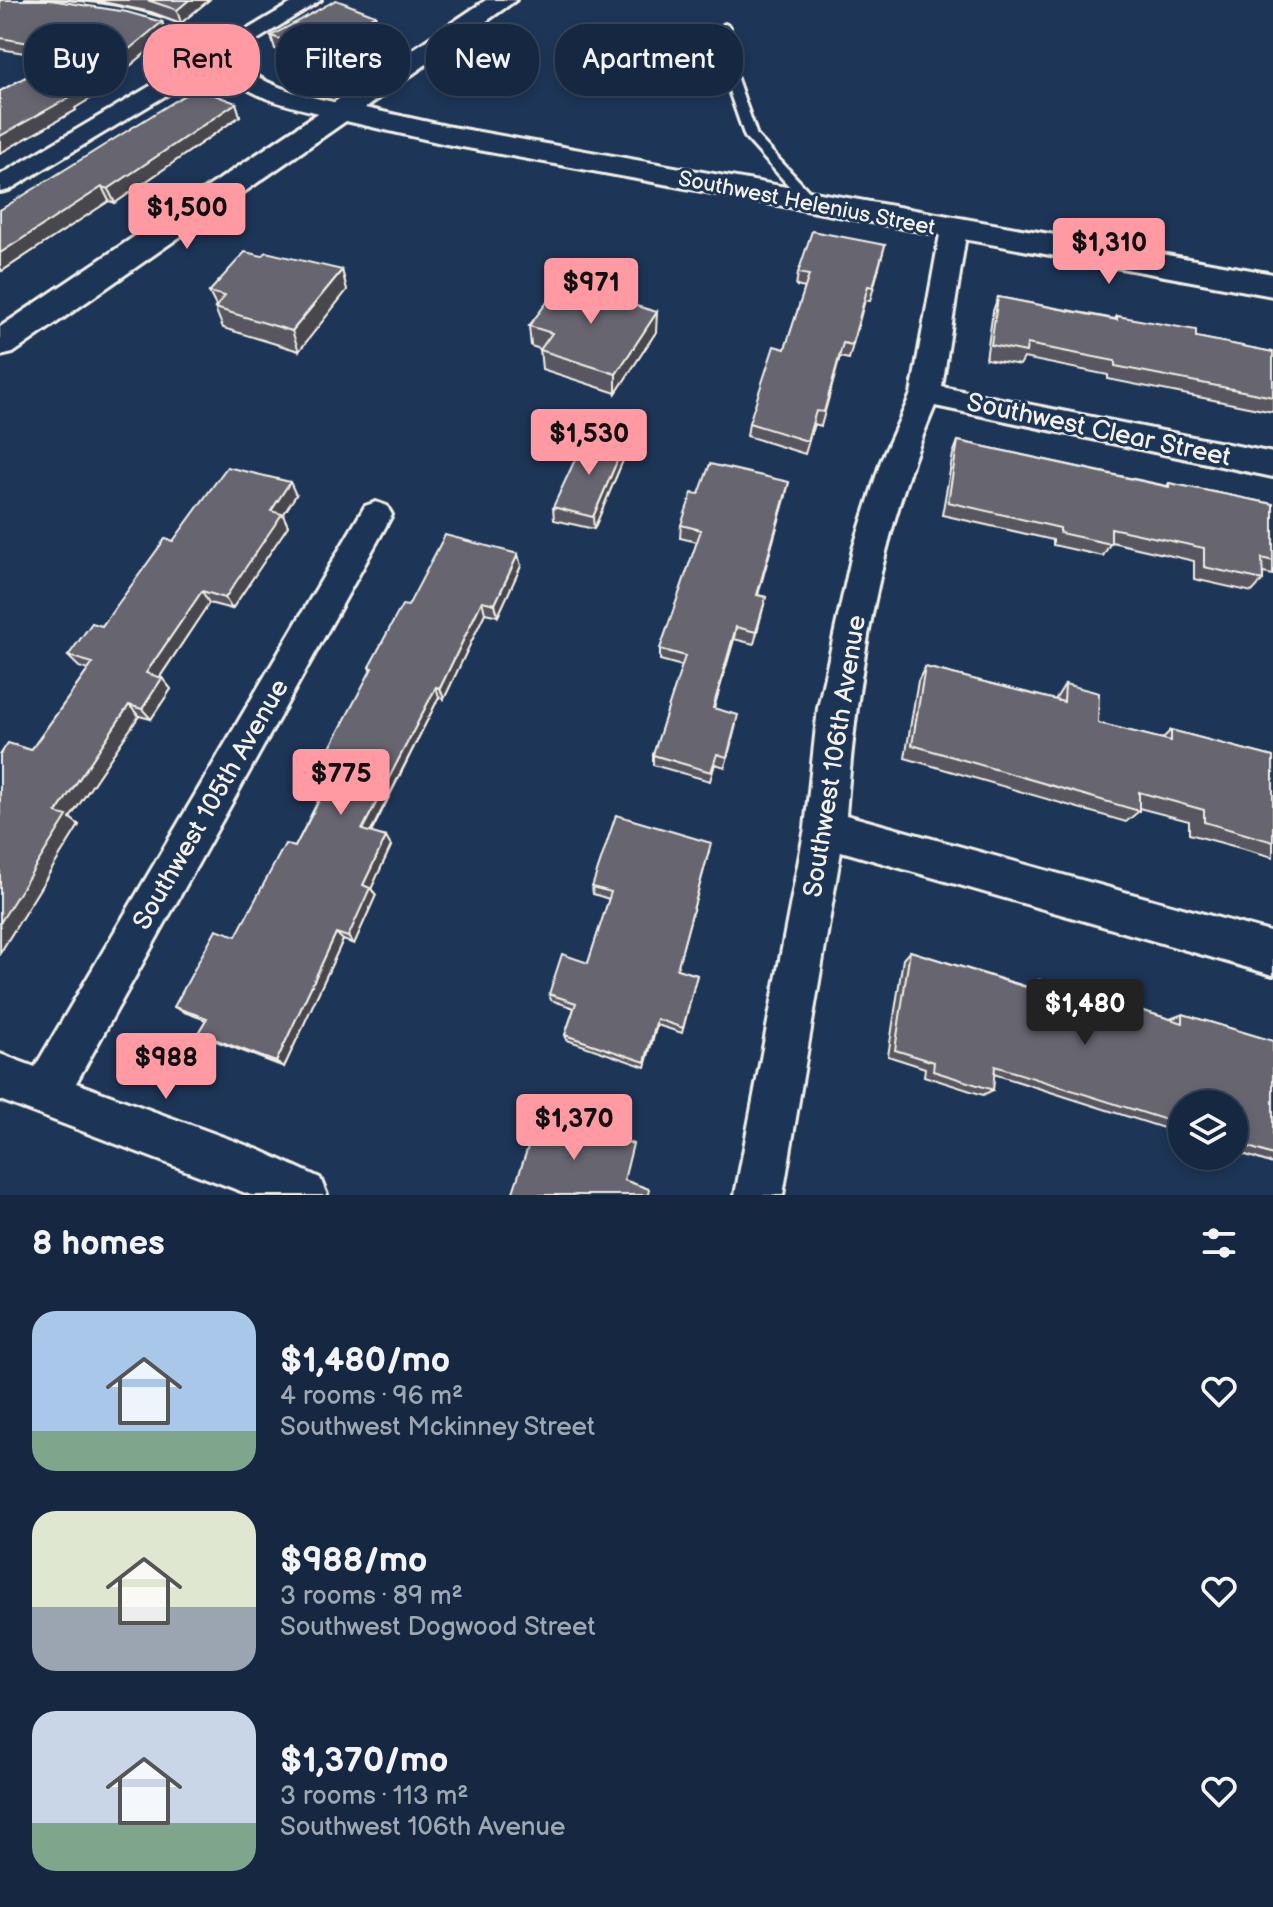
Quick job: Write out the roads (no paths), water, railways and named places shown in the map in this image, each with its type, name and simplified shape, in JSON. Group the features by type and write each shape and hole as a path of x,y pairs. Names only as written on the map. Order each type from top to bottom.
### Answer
{"street":[{"path":"36,0 136,16 163,24"},
{"path":"260,30 311,0"},
{"path":"2,339 503,0"},
{"path":"260,87 294,100 342,111"},
{"path":"0,185 149,96"},
{"name":"Southwest Helenius Street","path":"342,111 446,135 1273,285"},
{"name":"Southwest 106th Avenue","path":"759,1195 825,828 836,708 869,549 896,461 926,394 954,229"},
{"name":"Southwest Clear Street","path":"926,394 1273,465"},
{"name":"Southwest 105th Avenue","path":"45,1094 376,515"},
{"path":"825,828 1273,954"},
{"path":"0,1077 259,1174 303,1195"}],"lane":[{"path":"737,96 751,137 812,203"}]}
